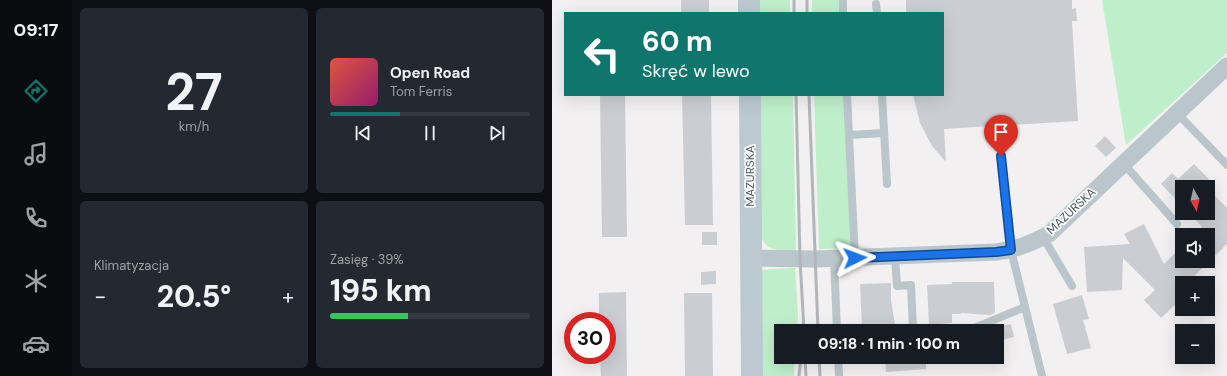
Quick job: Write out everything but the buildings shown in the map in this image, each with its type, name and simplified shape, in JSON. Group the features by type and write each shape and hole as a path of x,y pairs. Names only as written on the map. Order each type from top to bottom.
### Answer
{"main road":[{"path":"749,0 749,12"},
{"name":"MAZURSKA","path":"750,96 752,376"}],"street":[{"name":"MAZURSKA","path":"751,258 855,258 996,252 1026,246 1049,234 1176,112 1227,66"}],"lane":[{"path":"843,0 843,12"},
{"path":"847,96 855,258"},
{"path":"882,96 887,184"},
{"path":"1176,112 1227,165"},
{"path":"849,135 884,133"},
{"path":"1001,156 1011,250 1042,376"},
{"path":"1123,163 1177,224"},
{"path":"1043,236 1072,286"},
{"path":"895,256 897,286 911,285 913,324"},
{"path":"834,258 837,324"},
{"path":"985,324 1025,307"},
{"path":"838,364 839,376"}],"green space":[{"path":"757,0 790,0 790,12 757,12"},
{"path":"812,0 843,0 843,12 812,12"},
{"path":"1102,0 1227,0 1227,53 1126,145"},
{"path":"758,96 793,96 796,251 778,250 769,247 759,233"},
{"path":"814,96 847,96 854,248 819,249"},
{"path":"795,268 797,324 774,324 774,364 795,364 794,376 760,376 759,270"}],"railway":[{"path":"794,0 794,12"},
{"path":"807,0 807,12"},
{"path":"796,96 800,259 804,324"},
{"path":"809,96 818,324"},
{"path":"799,376 800,364"},
{"path":"805,364 806,376"},
{"path":"819,364 820,376"}],"route":[{"path":"855,258 996,252 1011,250 1001,156"}]}
